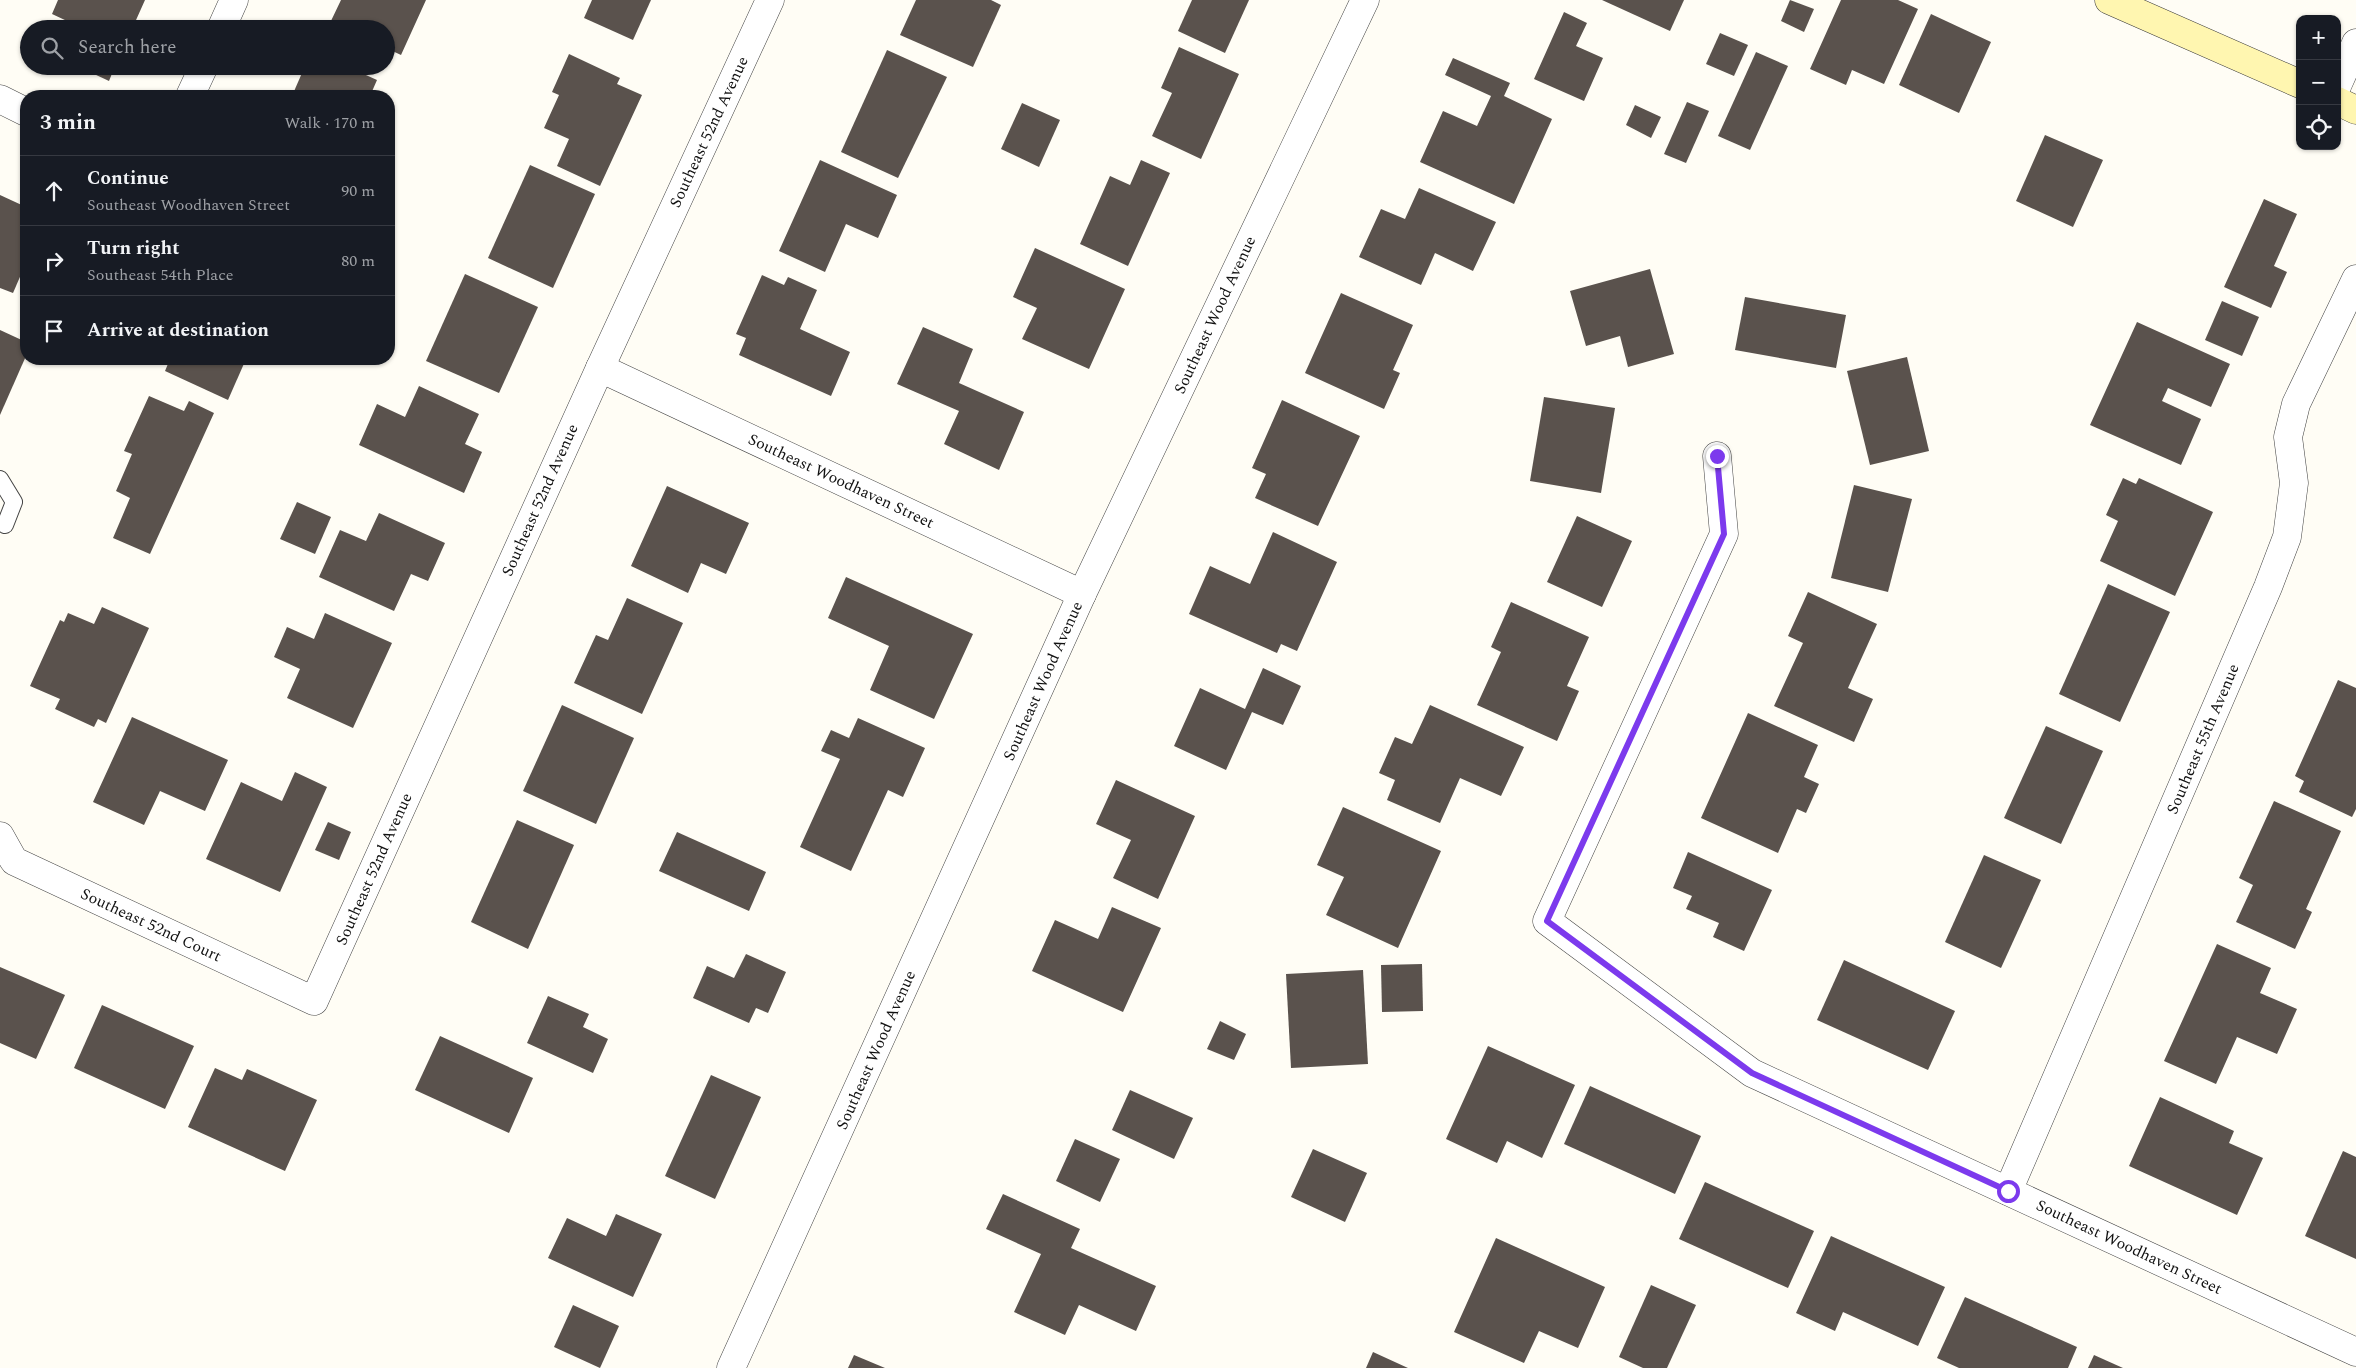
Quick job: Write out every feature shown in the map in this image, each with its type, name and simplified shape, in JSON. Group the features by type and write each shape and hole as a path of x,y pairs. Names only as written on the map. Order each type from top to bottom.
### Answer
{"street":[{"path":"225,20 234,0"},
{"name":"Southeast 52nd Avenue","path":"314,1001 600,368 770,0"},
{"name":"Southeast Wood Avenue","path":"731,1368 1082,594 1365,0"},
{"path":"2109,0 2296,82"},
{"path":"2341,77 2356,43"},
{"path":"193,90 200,75"},
{"path":"0,99 20,109"},
{"path":"2341,103 2356,110"},
{"name":"Southeast 55th Avenue","path":"2008,1191 2268,588 2288,536 2294,483 2288,437 2296,404 2356,279"},
{"name":"Southeast Woodhaven Street","path":"600,368 1082,594"},
{"name":"Southeast Woodhaven Street","path":"1717,456 1724,534 1547,921 1752,1073 2356,1352"},
{"name":"Southeast 52nd Court","path":"0,836 14,861 314,1001"}],"lane":[{"path":"0,479 14,502 4,525"}],"building":[{"path":"58,0 145,0 136,20 65,20 52,14"},
{"path":"341,0 426,0 401,55 395,52 395,20 331,20"},
{"path":"592,0 651,0 633,40 584,18"},
{"path":"916,0 991,0 1001,5 973,67 900,35"},
{"path":"1192,0 1249,0 1225,53 1178,31"},
{"path":"1602,0 1684,0 1670,31"},
{"path":"1790,0 1814,9 1804,32 1781,21"},
{"path":"1841,0 1898,0 1918,9 1884,84 1852,70 1846,85 1810,69"},
{"path":"1564,12 1587,23 1576,46 1603,58 1584,101 1534,79"},
{"path":"1931,14 1991,42 1959,113 1899,85"},
{"path":"1720,33 1748,45 1734,76 1706,64"},
{"path":"1179,47 1239,74 1201,159 1152,136 1172,93 1161,88"},
{"path":"887,50 947,77 898,178 841,152"},
{"path":"1756,52 1788,66 1750,150 1718,136"},
{"path":"569,54 620,78 617,84 642,95 600,186 557,166 569,139 544,128 559,95 552,92"},
{"path":"1453,58 1510,83 1504,96 1552,119 1514,204 1420,162 1443,111 1477,126 1491,96 1445,75"},
{"path":"96,75 111,75 109,81"},
{"path":"301,75 366,75 377,80 373,90 295,90"},
{"path":"1687,102 1709,111 1686,163 1664,154"},
{"path":"1022,103 1060,120 1039,167 1001,149"},
{"path":"1635,105 1661,117 1651,138 1626,125"},
{"path":"2045,135 2103,160 2073,227 2016,201"},
{"path":"820,160 897,195 878,238 846,224 825,272 779,251"},
{"path":"1141,160 1170,173 1128,266 1080,244 1110,176 1130,185"},
{"path":"530,165 595,194 553,288 488,258"},
{"path":"1419,188 1496,222 1473,271 1435,253 1421,285 1359,257 1381,209 1405,219"},
{"path":"0,195 20,204 20,277 13,293 0,288"},
{"path":"2264,199 2297,214 2274,266 2287,272 2271,308 2224,287"},
{"path":"1035,248 1125,289 1089,369 1022,339 1037,308 1013,297"},
{"path":"1650,269 1674,354 1628,367 1620,336 1586,346 1570,291"},
{"path":"465,274 538,307 499,393 426,361"},
{"path":"762,275 784,285 788,277 817,290 800,329 850,352 831,396 739,355 746,338 736,334"},
{"path":"1341,293 1413,325 1393,370 1400,373 1384,409 1305,373"},
{"path":"1745,297 1846,315 1836,368 1735,350"},
{"path":"2222,301 2259,317 2242,356 2205,340"},
{"path":"2137,322 2230,364 2211,407 2168,388 2162,401 2201,419 2181,465 2090,425"},
{"path":"923,327 973,349 959,383 1024,412 999,470 944,444 959,411 897,384"},
{"path":"0,330 20,339 20,365 22,365 0,415"},
{"path":"1907,357 1929,451 1870,465 1847,371"},
{"path":"168,365 243,365 228,400 165,371"},
{"path":"419,386 479,414 465,444 482,452 464,493 359,445 377,404 405,417"},
{"path":"149,396 184,411 189,401 214,413 150,554 113,538 130,498 116,491 132,454 124,451"},
{"path":"1544,397 1615,408 1601,493 1530,481"},
{"path":"1282,400 1360,436 1318,526 1255,498 1266,474 1252,468"},
{"path":"2123,478 2136,484 2139,478 2213,512 2175,596 2100,561 2118,521 2106,515"},
{"path":"1854,485 1912,499 1888,592 1831,578"},
{"path":"667,486 749,523 726,574 701,563 688,593 631,566"},
{"path":"297,502 331,517 315,554 280,539"},
{"path":"379,513 445,543 428,581 411,574 394,611 319,577 340,530 366,541"},
{"path":"1577,516 1632,541 1602,607 1547,582"},
{"path":"1273,532 1337,562 1297,651 1281,644 1277,653 1189,614 1210,566 1250,584"},
{"path":"846,577 973,634 934,719 870,690 889,646 828,618"},
{"path":"2108,584 2170,612 2120,722 2059,694"},
{"path":"1808,592 1877,624 1848,688 1873,699 1854,742 1774,706 1803,643 1788,636"},
{"path":"627,598 683,623 642,714 574,683 596,635 608,640"},
{"path":"1511,602 1589,637 1567,686 1579,691 1557,741 1477,705 1501,652 1491,647"},
{"path":"102,607 149,628 106,723 98,719 94,727 55,709 60,699 30,686 60,620 64,622 68,613 94,624"},
{"path":"325,613 392,643 353,728 287,698 300,669 274,657 287,627 314,639"},
{"path":"1263,668 1301,686 1283,725 1252,712 1226,770 1174,746 1200,688 1245,709"},
{"path":"2338,680 2356,688 2356,809 2352,817 2299,792 2304,781 2295,776"},
{"path":"562,705 634,738 596,824 523,791"},
{"path":"1430,705 1524,747 1501,796 1460,778 1440,823 1387,800 1395,780 1379,773 1395,737 1412,744"},
{"path":"1748,713 1818,745 1804,777 1819,784 1806,813 1797,809 1778,853 1701,818"},
{"path":"132,717 228,760 205,811 160,791 144,825 93,802"},
{"path":"858,718 925,748 903,797 888,790 851,871 800,847 840,759 821,751 831,730 849,738"},
{"path":"2046,726 2103,751 2061,844 2004,818"},
{"path":"295,772 327,787 280,892 206,859 241,782 282,801"},
{"path":"1116,780 1195,816 1158,899 1113,878 1131,840 1096,824"},
{"path":"2274,801 2341,831 2306,909 2312,912 2295,949 2236,922 2253,885 2239,878"},
{"path":"1343,807 1441,851 1398,948 1326,915 1344,877 1317,865"},
{"path":"517,820 574,845 528,949 471,922"},
{"path":"328,822 351,832 339,860 315,850"},
{"path":"677,832 766,872 749,911 659,871"},
{"path":"1688,852 1772,890 1744,951 1713,937 1719,923 1686,909 1692,896 1673,888"},
{"path":"1984,855 2041,880 2001,968 1945,942"},
{"path":"1112,907 1161,928 1123,1012 1032,971 1055,920 1098,939"},
{"path":"2217,944 2271,968 2260,993 2297,1009 2277,1054 2237,1037 2216,1084 2164,1061"},
{"path":"746,954 786,972 768,1013 756,1008 749,1023 693,998 707,966 734,978"},
{"path":"1844,960 1955,1011 1928,1070 1817,1020"},
{"path":"1422,964 1423,1011 1382,1012 1381,965"},
{"path":"0,967 65,995 36,1059 0,1043"},
{"path":"1363,970 1368,1064 1291,1068 1286,974"},
{"path":"548,996 589,1014 583,1027 608,1039 593,1073 527,1043"},
{"path":"102,1005 194,1046 165,1109 74,1068"},
{"path":"1220,1021 1246,1034 1234,1060 1207,1049"},
{"path":"440,1036 533,1078 509,1133 415,1090"},
{"path":"1488,1046 1575,1085 1542,1158 1507,1141 1497,1163 1446,1139"},
{"path":"215,1068 242,1080 247,1069 317,1100 285,1171 188,1127"},
{"path":"711,1075 761,1097 715,1199 665,1176"},
{"path":"1590,1086 1701,1136 1675,1194 1564,1144"},
{"path":"1130,1090 1193,1118 1174,1159 1112,1130"},
{"path":"2160,1097 2234,1131 2229,1143 2263,1158 2237,1215 2129,1166"},
{"path":"1075,1139 1120,1159 1100,1202 1056,1181"},
{"path":"1313,1149 1367,1173 1345,1222 1291,1197"},
{"path":"2343,1151 2356,1157 2356,1259 2305,1236"},
{"path":"1705,1182 1814,1231 1788,1288 1679,1239"},
{"path":"1003,1194 1080,1229 1071,1248 1156,1286 1136,1331 1079,1305 1065,1335 1014,1312 1041,1254 986,1229"},
{"path":"616,1214 662,1234 633,1297 548,1258 567,1218 606,1236"},
{"path":"1831,1236 1945,1287 1918,1346 1843,1312 1835,1331 1796,1313"},
{"path":"1496,1238 1605,1287 1578,1348 1539,1331 1524,1363 1454,1332"},
{"path":"1651,1285 1696,1305 1667,1368 1643,1368 1619,1357"},
{"path":"1965,1297 2077,1347 2068,1368 1959,1368 1937,1358"},
{"path":"573,1305 619,1326 600,1368 554,1347"},
{"path":"1373,1352 1408,1368 1366,1368"},
{"path":"854,1355 885,1368 848,1368"},
{"path":"2094,1355 2123,1368 2088,1368"}],"route":[{"path":"1717,456 1724,534 1547,921 1608,964 1752,1073 2008,1191"}]}
